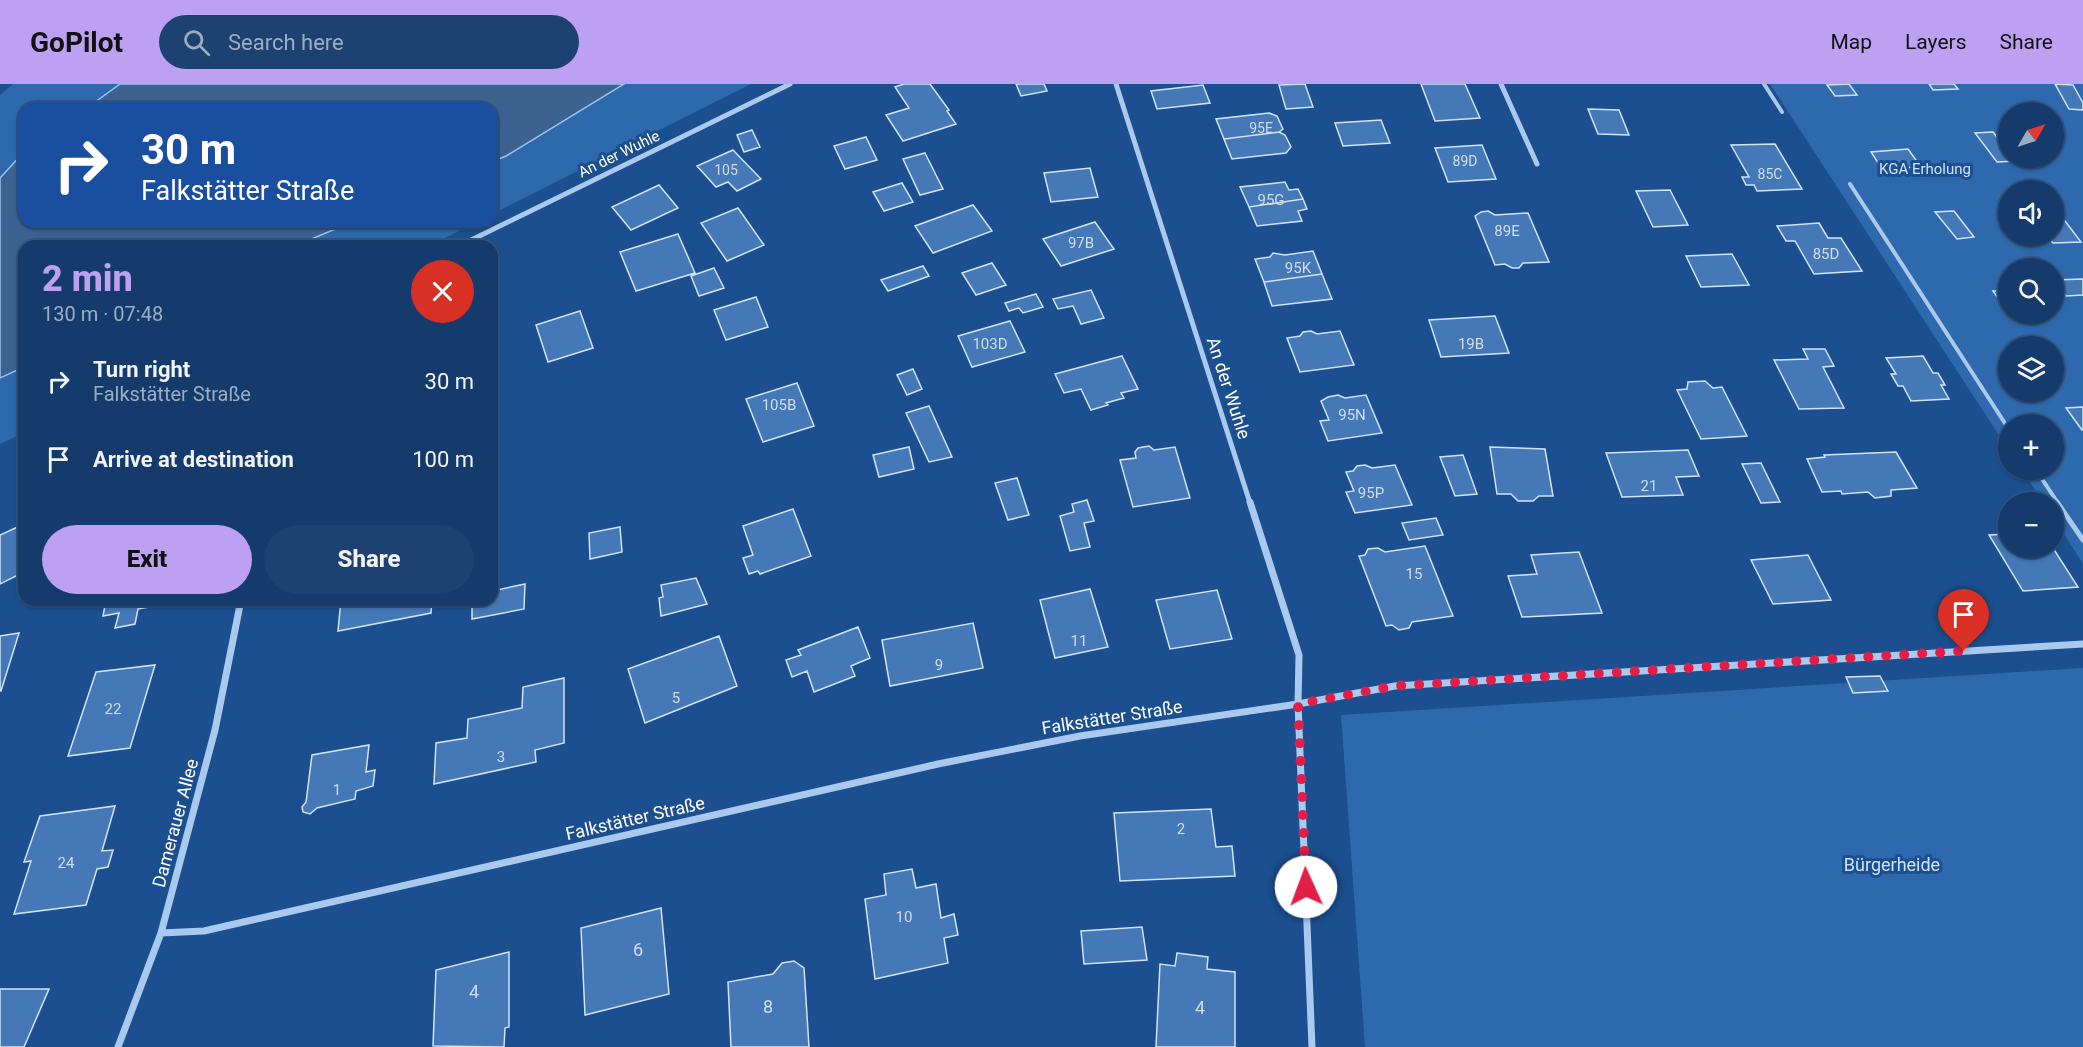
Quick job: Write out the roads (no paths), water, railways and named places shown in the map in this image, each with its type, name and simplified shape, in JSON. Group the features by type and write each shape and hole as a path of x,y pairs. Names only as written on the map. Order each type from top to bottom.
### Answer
{"street":[{"name":"An der Wuhle","path":"498,227 790,84"},
{"name":"An der Wuhle","path":"1116,84 1299,655 1298,704 1312,1047"},
{"path":"1501,84 1537,165"},
{"name":"An der Wuhle","path":"471,240 496,228"},
{"name":"Damerauer Allee","path":"118,1047 162,933 215,730 240,606"},
{"name":"Falkstätter Straße","path":"162,933 204,931 938,764 1080,736 1298,704 1395,686 2083,644"}],"lane":[{"path":"1764,84 1782,112"},
{"path":"1850,184 1999,414"},
{"path":"2043,480 2083,540"}],"park label":[{"name":"KGA Erholung","path":"1925,169"},
{"name":"Bürgerheide","path":"1892,864"}]}
